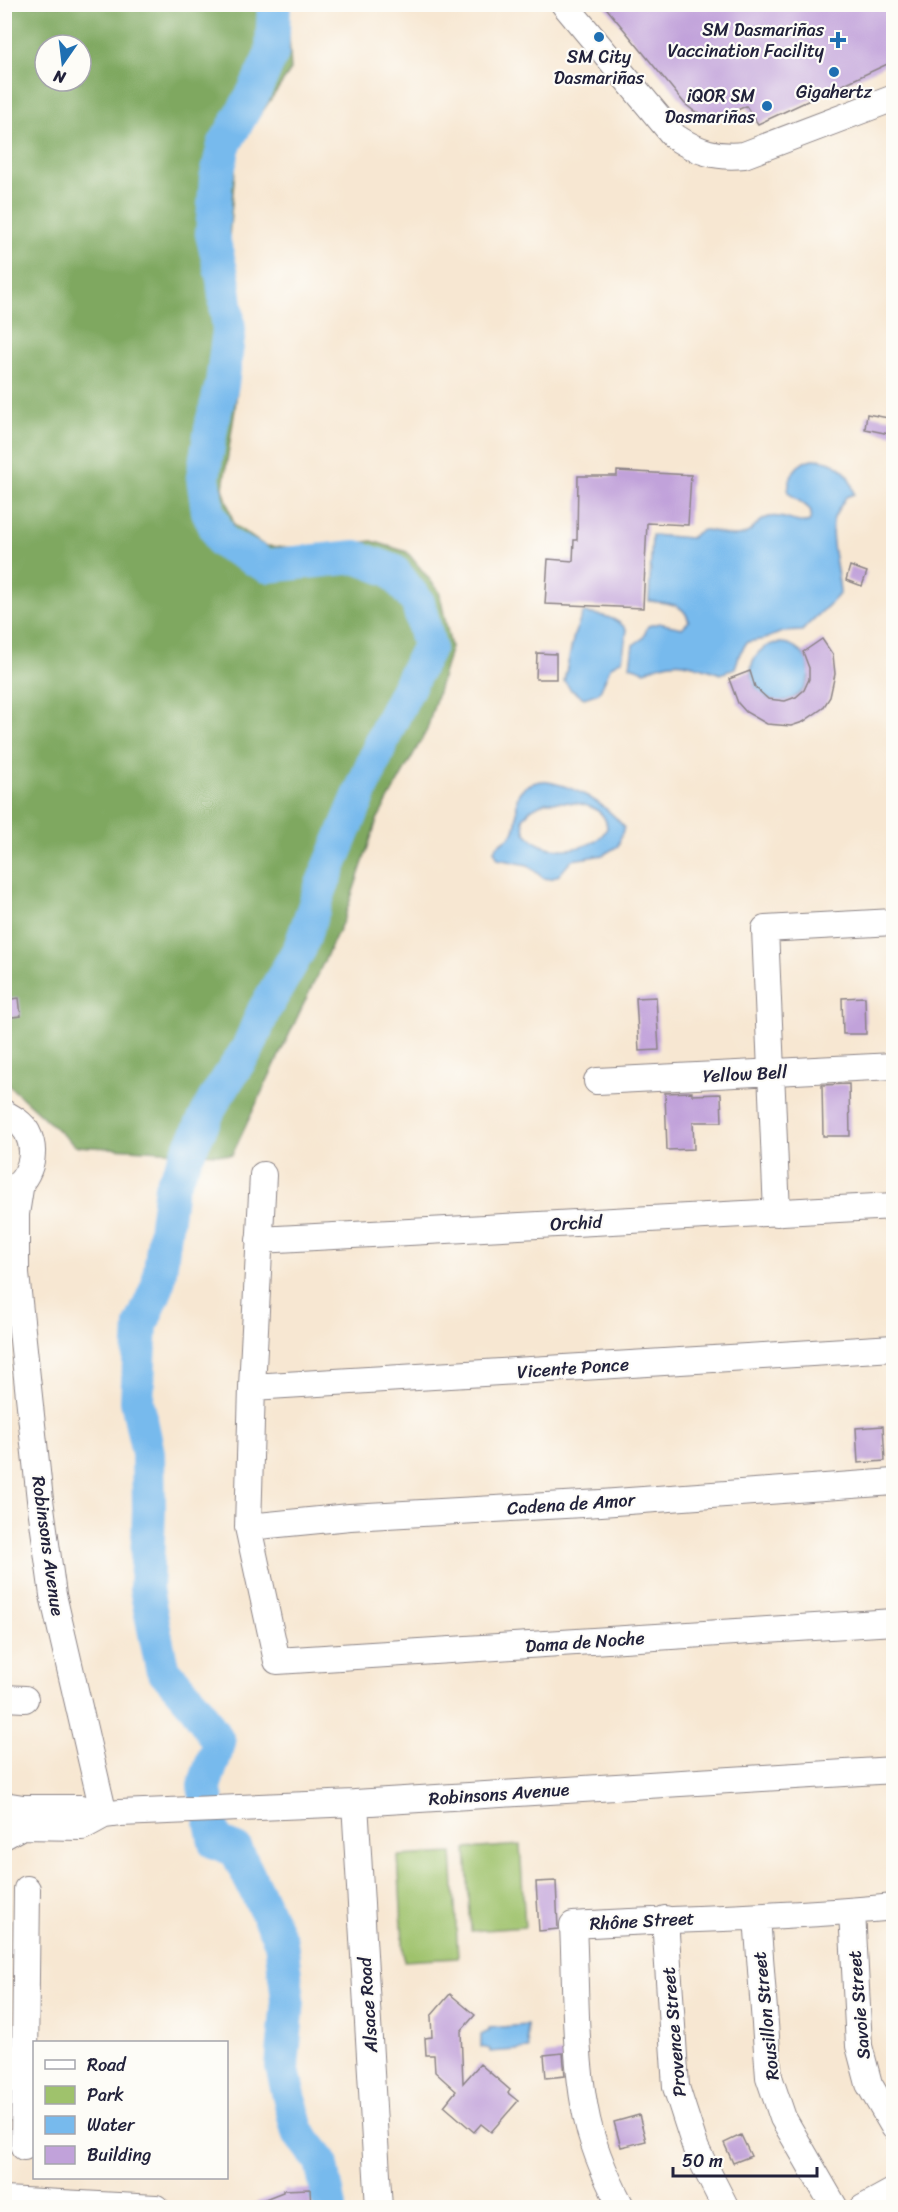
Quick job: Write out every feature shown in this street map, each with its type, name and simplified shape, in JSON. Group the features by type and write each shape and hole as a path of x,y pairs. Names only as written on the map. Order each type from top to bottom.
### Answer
{"street":[{"path":"564,4 675,137 693,149 711,155 728,157 744,155 894,98"},
{"path":"777,1213 765,929 894,922"},
{"name":"Yellow Bell","path":"597,1081 894,1066"},
{"name":"Robinsons Avenue","path":"4,1113 26,1130 31,1143 32,1157 29,1171 13,1187 16,1214 16,1274 40,1500 53,1595 112,1814"},
{"path":"248,1527 252,1388 263,1175"},
{"name":"Orchid","path":"259,1240 894,1206"},
{"name":"Robinsons Avenue","path":"4,1244 16,1274"},
{"name":"Vicente Ponce","path":"252,1388 894,1348"},
{"name":"Cadena de Amor","path":"248,1527 350,1517 601,1503 894,1482"},
{"name":"Dama de Noche","path":"248,1527 277,1660 894,1622"},
{"name":"Robinsons Avenue","path":"4,1805 23,1808 81,1808 112,1814 355,1803 894,1770"},
{"name":"Alsace Road","path":"355,1803 379,2208"},
{"path":"4,1812 4,1828"},
{"name":"Robinsons Avenue","path":"4,1836 22,1826 82,1827 112,1814"},
{"path":"21,2147 27,1889"},
{"name":"Rhône Street","path":"622,2208 601,2165 585,2109 580,2068 573,1925 665,1919 757,1917 894,1907"},
{"name":"Savoie Street","path":"852,1911 859,2046 869,2084 894,2127"},
{"name":"Rousillon Street","path":"757,1917 770,2077 783,2118 835,2208"},
{"name":"Provence Street","path":"665,1919 676,2087 696,2149 726,2208"},
{"path":"863,2208 894,2191"},
{"path":"4,2200 156,2208"}],"green space":[{"path":"5,5 287,5 291,70 237,148 229,236 243,328 235,409 223,488 234,525 265,546 315,549 372,541 407,552 439,591 451,647 427,730 377,820 344,919 232,1155 75,1146 5,1082"},
{"path":"520,1845 525,1927 471,1931 466,1849"},
{"path":"452,1853 458,1958 404,1961 398,1856"}],"water":[{"path":"812,459 828,461 845,472 854,494 846,497 832,525 840,593 836,598 802,631 782,632 765,639 747,642 735,668 721,674 675,662 645,671 630,666 633,645 643,638 648,626 659,623 682,628 689,621 687,615 678,607 649,601 652,535 691,538 702,530 708,530 738,536 747,533 760,521 769,517 774,516 799,522 810,521 811,511 788,492 794,471"},
{"path":"583,613 613,619 627,630 622,660 611,666 599,693 584,698 571,690 564,681 574,635"},
{"path":"780,643 791,645 804,656 809,672 807,683 796,696 780,701 769,699 756,688 751,672 753,661 764,648"},
{"path":"540,781 564,786 597,802 624,827 618,846 603,855 572,860 559,875 551,879 543,878 528,865 498,859 494,850 514,831 518,795 529,785","holes":["545,802 583,804 592,808 600,812 607,828 595,841 577,848 557,849 539,844 525,832 523,819 530,810"]},
{"path":"527,2025 529,2049 490,2052 490,2049 481,2047 481,2035 489,2031 489,2028"}],"building":[{"path":"603,4 894,4 894,61 758,124 746,106 729,114 706,116 685,104"},
{"path":"867,414 894,419 894,435 865,429"},
{"path":"617,471 691,475 688,525 647,523 643,608 545,604 548,559 573,561 574,540 577,540 578,476 617,476"},
{"path":"850,566 867,572 862,586 846,580"},
{"path":"822,639 833,655 835,674 830,697 823,708 803,722 791,726 767,724 746,712 738,703 729,679 750,671 755,687 768,699 785,701 796,697 804,690 809,679 809,668 803,652"},
{"path":"537,653 556,654 556,679 536,679"},
{"path":"656,997 659,1050 639,1051 636,998"},
{"path":"865,997 866,1034 843,1034 842,998"},
{"path":"19,998 21,1016 4,1018 4,1000"},
{"path":"849,1084 850,1136 823,1136 822,1085"},
{"path":"692,1092 692,1095 721,1094 722,1122 693,1122 694,1149 667,1150 665,1093"},
{"path":"883,1426 885,1461 858,1463 856,1428"},
{"path":"556,1881 558,1929 539,1931 536,1882"},
{"path":"450,1994 475,2015 461,2031 463,2083 480,2064 510,2090 508,2093 518,2101 491,2132 481,2124 474,2132 444,2106 456,2091 435,2072 434,2055 426,2055 425,2038 432,2037 431,2016"},
{"path":"563,2053 565,2076 546,2078 544,2055"},
{"path":"639,2115 646,2141 621,2147 614,2122"},
{"path":"741,2135 751,2156 733,2163 724,2143"},
{"path":"310,2189 311,2208 247,2208 283,2190"}],"waterway":[{"path":"274,4 272,53 253,94 224,145 216,179 212,234 223,279 229,330 222,384 212,423 203,477 208,511 222,542 267,566 356,557 393,571 418,603 429,646 388,727 321,887 300,948 264,1010 248,1048 214,1100 171,1187 158,1285 141,1325 137,1401 148,1453 149,1510 146,1589 162,1668 196,1707 219,1743 204,1786 215,1842 236,1850 281,1942 288,2000 282,2067 298,2132 321,2161 330,2208"}],"place":[{"name":"SM City Dasmariñas","path":"599,37"},
{"name":"SM Dasmariñas Vaccination Facility","path":"838,40"},
{"name":"Gigahertz","path":"834,72"},
{"name":"iQOR SM Dasmariñas","path":"767,106"}]}
